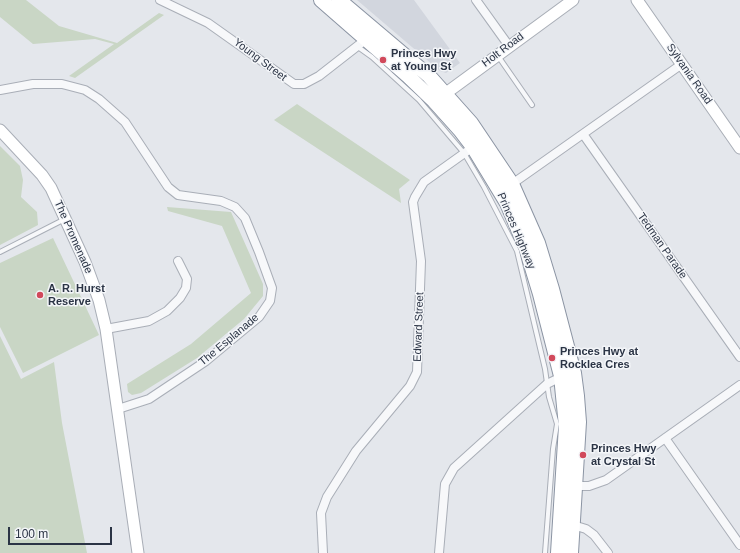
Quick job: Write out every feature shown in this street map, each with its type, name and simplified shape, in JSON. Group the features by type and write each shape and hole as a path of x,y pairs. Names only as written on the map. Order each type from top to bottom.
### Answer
{"highway":[{"name":"Princes Highway","path":"321,0 440,97 484,140 512,184 538,243 568,375 566,426 569,486 573,525 570,553"},
{"name":"Princes Highway","path":"338,0 367,39"},
{"name":"Princes Highway","path":"440,97 460,130 468,150 507,203 526,248 568,375"},
{"name":"Princes Highway","path":"558,553 552,535 554,517 569,486"}],"street":[{"name":"Young Street","path":"160,0 208,23 294,84 309,82 367,39"},
{"path":"476,0 509,46"},
{"name":"Holt Road","path":"440,97 573,0"},
{"name":"Sylvania Road","path":"637,0 740,148"},
{"path":"512,184 682,64"},
{"name":"The Esplanade","path":"0,90 33,84 62,84 85,90 99,99 125,122 168,187 178,195 221,201 235,207 245,218 259,252 272,288 270,300 259,317 206,361 149,399 118,409"},
{"name":"The Promenade","path":"0,130 42,175 51,188 91,277 106,329 118,409"},
{"name":"Tedman Parade","path":"583,134 740,357"},
{"name":"Edward Street","path":"323,553 321,514 327,497 356,452 410,386 417,372 421,260 413,202 424,182 468,150"},
{"path":"106,329 142,323 155,318 166,311 180,298 189,288 187,279 178,261"},
{"path":"439,553 445,484 454,468 547,384 568,375"},
{"path":"569,486 589,486 606,480 740,385"},
{"path":"118,409 138,553"},
{"path":"665,438 740,545"},
{"path":"573,525 586,529 594,535 608,553"}],"lane":[{"name":"Princes Highway","path":"367,39 372,57 419,100 468,150 516,251 546,369 547,384 557,424 553,449 554,517"},
{"path":"497,56 532,105"},
{"path":"0,252 66,219"},
{"name":"Princes Highway","path":"544,553 552,535"}],"shaded area":[{"path":"357,0 414,0 460,63 446,73 440,71"}],"green space":[{"path":"0,0 26,0 59,26 117,43 159,13 164,15 75,78 69,76 114,44 95,39 33,44 0,17"},
{"path":"297,104 410,180 399,189 401,203 274,120"},
{"path":"0,146 20,166 23,180 21,197 37,212 38,225 0,245"},
{"path":"167,207 231,212 263,284 263,296 244,319 197,358 141,393 132,395 128,392 127,384 191,344 251,293 222,226 168,211"},
{"name":"A. R. Hurst Reserve","path":"53,238 99,335 23,373 0,327 0,263"},
{"path":"0,336 21,379 54,362 62,423 87,553 0,553"}],"place":[{"name":"Princes Hwy at Young St","path":"383,60"},
{"name":"A. R. Hurst Reserve","path":"40,295"},
{"name":"Princes Hwy at Rocklea Cres","path":"552,358"},
{"name":"Princes Hwy at Crystal St","path":"583,455"}]}
